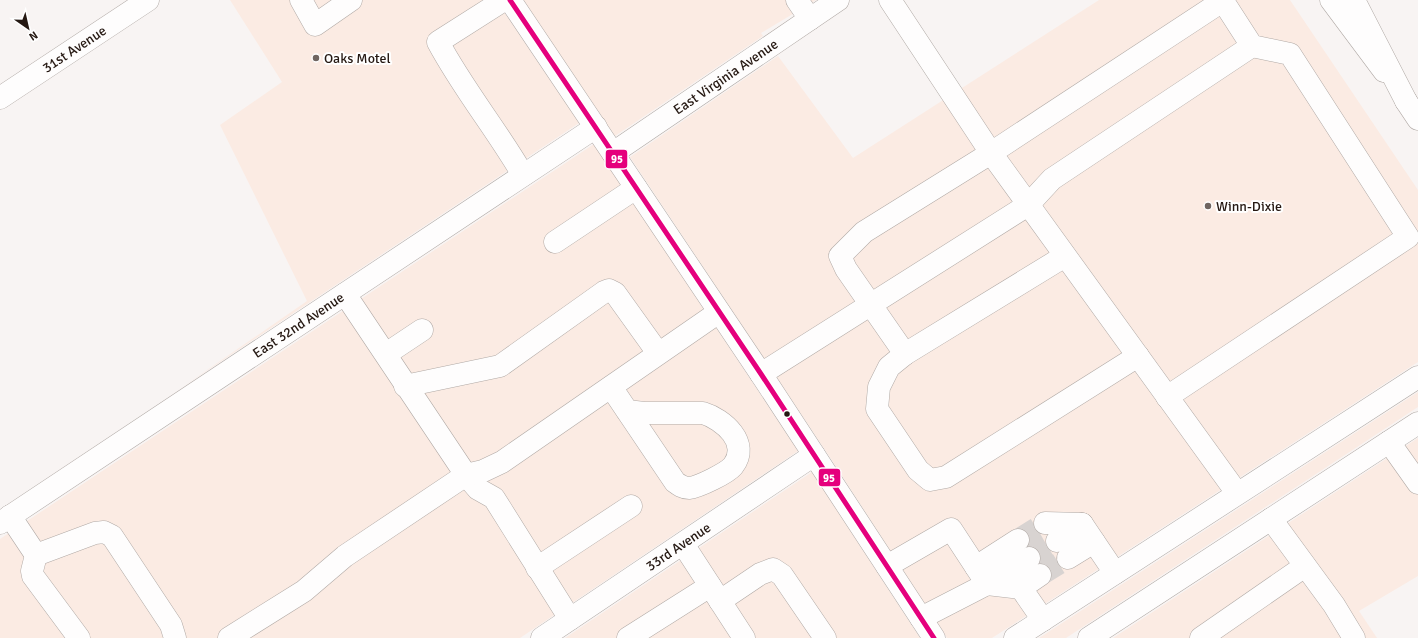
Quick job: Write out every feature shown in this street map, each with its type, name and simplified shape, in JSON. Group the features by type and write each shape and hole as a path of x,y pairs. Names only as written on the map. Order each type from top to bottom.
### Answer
{"main road":[{"name":"31st Avenue","path":"0,98 148,0"},
{"path":"301,0 314,25 351,0"},
{"path":"504,0 438,42 452,68 508,149 523,176"},
{"path":"510,0 761,374 934,638"},
{"path":"797,0 810,19"},
{"name":"East Virginia Avenue","path":"613,153 838,0"},
{"path":"890,0 991,153 1237,493"},
{"path":"1331,0 1406,101 1418,120"},
{"path":"1354,0 1406,101"},
{"path":"905,354 846,269 840,256 864,232 991,153 1224,1 1252,46"},
{"path":"761,374 1028,205 1052,180 1252,46 1290,54 1408,236 1167,397"},
{"name":"East 32nd Avenue","path":"5,520 596,127"},
{"path":"555,242 636,188"},
{"path":"1065,256 905,354 889,367 879,387 877,409 918,470 930,480 946,477 1138,356"},
{"path":"405,386 500,366 604,292 609,290 615,293 658,353"},
{"path":"345,294 386,354 405,386 466,475 478,489 494,498 570,619"},
{"path":"228,638 304,591 345,556 466,475 483,472 493,467 719,312"},
{"path":"386,354 422,330"},
{"path":"1015,638 1418,377"},
{"path":"611,387 674,482 681,486 688,488 702,484 728,470 733,466 737,458 739,450 734,436 723,423 710,415 703,413 644,413 628,411"},
{"path":"1089,638 1418,423"},
{"path":"1389,442 1417,479"},
{"name":"33rd Avenue","path":"542,638 814,455"},
{"path":"493,467 496,481 494,498"},
{"path":"537,568 631,506"},
{"path":"1271,519 1334,605 1354,638"},
{"path":"5,520 36,555"},
{"path":"887,566 951,529 982,576 1021,588 1043,620"},
{"path":"36,555 95,533 104,532 112,536 171,625 175,638"},
{"path":"1088,533 1116,573"},
{"path":"1088,533 1057,541 1088,533"},
{"path":"683,544 744,638"},
{"path":"36,555 32,571 34,576 79,638"},
{"path":"920,618 982,576 1029,558 1021,588"},
{"path":"1201,638 1305,566"},
{"path":"628,638 715,593 773,569 782,575 825,638"}],"shaded area":[{"path":"230,0 496,0 579,123 184,386 307,301 220,125 282,82"},
{"path":"523,0 816,0 761,33 763,36 615,136"},
{"path":"1099,0 1290,0 1418,190 1418,362 992,638 947,638 831,459 630,157 778,56 853,158"},
{"path":"594,144 798,451 520,638 0,638 0,539"},
{"path":"1418,392 1418,407 1066,638 1039,638"},
{"path":"1418,438 1418,576 1359,611 1377,638 1113,638"},
{"path":"812,472 920,638 565,638"}],"tunnel":[{"path":"1018,540 1045,523"},
{"path":"1029,558 1057,541"},
{"path":"1040,575 1068,558"}],"transit line":[{"name":"95","path":"510,0 761,374 934,638"}],"place":[{"name":"Oaks Motel","path":"316,58"},
{"name":"Winn-Dixie","path":"1208,206"}]}
